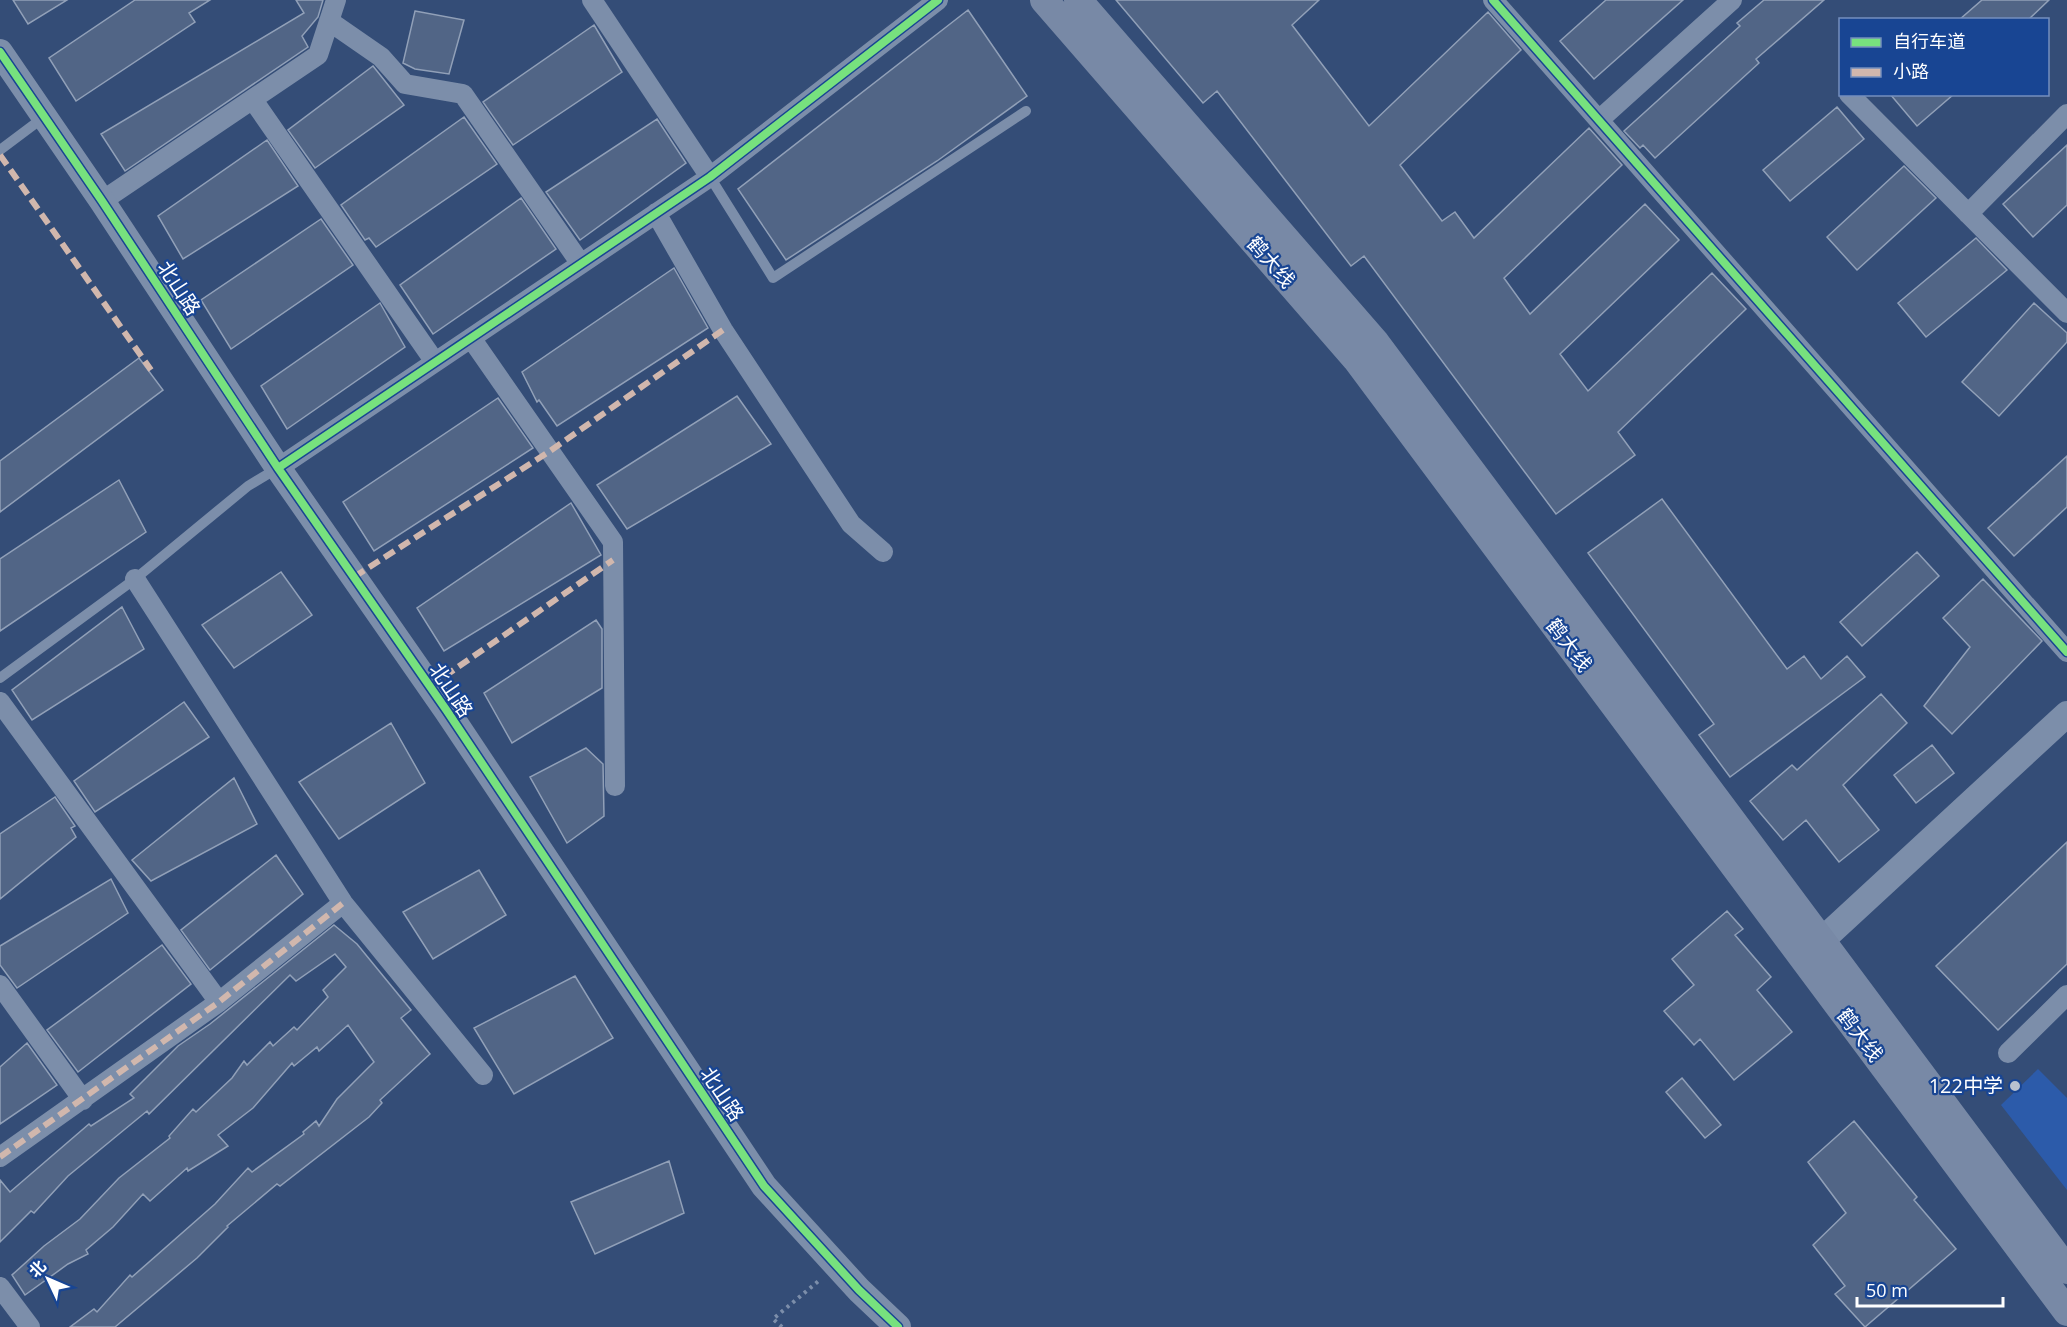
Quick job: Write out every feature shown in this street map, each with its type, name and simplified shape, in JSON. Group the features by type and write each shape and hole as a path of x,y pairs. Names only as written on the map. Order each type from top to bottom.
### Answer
{"main road":[{"name":"鹤大线","path":"1044,0 1356,359 1813,950 2067,1270"},
{"name":"鹤大线","path":"1078,0 1376,343 1813,950 2067,1312"}],"street":[{"path":"102,201 318,55 336,0"},
{"path":"592,0 710,177"},
{"path":"278,468 710,177 938,0"},
{"path":"1493,0 2067,652"},
{"path":"1599,120 1732,0"},
{"path":"329,21 381,57 405,84 463,94 581,264"},
{"name":"北山路","path":"0,52 102,201 278,468 453,721 764,1186 837,1266 898,1327"},
{"path":"1851,96 2067,313"},
{"path":"253,100 435,362"},
{"path":"1968,214 2067,114"},
{"path":"656,213 723,330 851,524 883,552"},
{"path":"471,338 613,542 615,786"},
{"path":"135,579 343,903 483,1075"},
{"path":"0,702 219,1002"},
{"path":"1813,950 2067,714"},
{"path":"0,1157 219,1002 343,903"},
{"path":"0,985 83,1100"},
{"path":"2008,1053 2067,995"},
{"path":"0,1287 30,1327"}],"lane":[{"path":"710,177 773,278 1026,111"},
{"path":"0,150 44,117"},
{"path":"0,678 135,579 248,486 278,468"}],"path":[{"path":"782,1327 773,1319 837,1266"}],"shaded area":[{"path":"2038,1069 2067,1098 2067,1190 2001,1105"}],"building":[{"path":"13,0 67,0 28,24"},
{"path":"135,0 210,0 189,13 195,22 76,101 49,58"},
{"path":"296,0 323,0 318,17 302,36 308,47 125,171 101,134 304,13"},
{"path":"1116,0 1319,0 1292,25 1369,126 1488,12 1521,50 1400,165 1442,221 1455,212 1474,238 1589,128 1622,165 1504,278 1530,314 1645,204 1679,240 1560,354 1588,391 1712,273 1746,309 1618,432 1635,455 1556,514 1364,256 1351,266 1217,91 1203,103"},
{"path":"1606,0 1683,0 1594,79 1560,41"},
{"path":"1764,0 1824,0 1756,59 1759,63 1655,158 1643,145 1640,148 1624,131 1740,26 1737,23"},
{"path":"1982,0 2049,0 2030,18 1961,18"},
{"path":"968,10 1027,96 937,161 786,260 738,189"},
{"path":"415,11 464,20 449,74 415,69 403,63"},
{"path":"594,25 622,72 513,145 483,102"},
{"path":"373,66 404,105 315,168 288,130"},
{"path":"1892,96 1952,96 1917,126"},
{"path":"1837,107 1864,139 1790,201 1763,170"},
{"path":"464,117 497,164 376,247 369,238 365,240 341,205"},
{"path":"657,119 686,163 580,240 546,192"},
{"path":"267,140 298,186 183,259 158,216"},
{"path":"2067,145 2067,205 2033,237 2003,204"},
{"path":"1904,166 1936,198 1857,270 1827,237"},
{"path":"521,198 556,249 433,334 400,285"},
{"path":"321,219 353,265 231,349 201,300"},
{"path":"1976,238 2007,270 1926,337 1898,303"},
{"path":"674,268 708,328 557,426 539,400 537,402 522,372"},
{"path":"380,303 405,347 287,429 261,386"},
{"path":"2034,303 2067,333 2067,342 1999,416 1962,382"},
{"path":"139,358 163,390 0,512 0,461"},
{"path":"737,396 771,444 627,529 597,485"},
{"path":"498,398 533,448 374,551 343,502"},
{"path":"2067,456 2067,507 2014,556 1988,528"},
{"path":"119,480 146,532 0,631 0,559"},
{"path":"1662,499 1787,669 1804,656 1821,679 1847,656 1865,677 1730,777 1699,735 1714,724 1588,553"},
{"path":"571,503 601,555 444,651 417,608"},
{"path":"1917,552 1939,576 1862,646 1840,622"},
{"path":"281,572 312,615 234,668 202,625"},
{"path":"1983,579 2042,641 1952,734 1924,706 1970,647 1943,618"},
{"path":"122,607 144,649 32,720 12,690"},
{"path":"596,620 602,629 602,688 512,743 484,693"},
{"path":"1881,694 1907,723 1843,785 1879,830 1839,862 1806,820 1783,840 1750,801 1792,765 1797,770"},
{"path":"184,702 209,737 95,812 74,781"},
{"path":"391,723 425,783 339,839 299,782"},
{"path":"1932,745 1954,773 1916,803 1894,775"},
{"path":"586,748 603,764 604,816 567,843 530,777"},
{"path":"234,778 257,824 151,881 132,860"},
{"path":"55,797 75,826 71,828 76,837 0,899 0,834"},
{"path":"2067,842 2067,964 1998,1030 1936,966"},
{"path":"276,855 303,894 210,970 181,930"},
{"path":"479,870 506,915 433,959 403,912"},
{"path":"111,879 128,913 17,988 0,965 0,946"},
{"path":"1727,911 1743,929 1735,935 1771,977 1757,990 1792,1032 1734,1080 1700,1039 1694,1045 1664,1011 1694,985 1672,959"},
{"path":"334,925 357,944 411,1010 401,1018 430,1054 380,1100 382,1103 369,1117 280,1186 277,1184 227,1226 197,1258 115,1327 70,1327 94,1309 97,1312 130,1275 132,1277 215,1204 248,1168 252,1172 304,1134 303,1132 316,1121 319,1126 337,1099 374,1062 348,1025 319,1051 317,1047 294,1066 292,1063 253,1108 218,1135 228,1146 188,1171 187,1168 150,1201 143,1194 113,1227 86,1250 88,1254 68,1264 25,1295 12,1275 44,1246 80,1219 119,1178 170,1138 169,1136 193,1109 196,1112 232,1078 244,1061 247,1065 270,1042 273,1046 294,1027 297,1030 328,997 323,990 346,967 335,954 296,981 290,975 149,1114 147,1111 68,1176 34,1213 31,1211 0,1242 0,1180 10,1192 89,1124 91,1126 134,1098 130,1094 178,1046 210,1024"},
{"path":"162,945 191,984 78,1072 47,1030"},
{"path":"575,976 613,1038 514,1094 474,1028"},
{"path":"27,1043 57,1085 0,1124 0,1067"},
{"path":"1682,1078 1721,1125 1705,1138 1666,1092"},
{"path":"1854,1121 1917,1197 1914,1200 1956,1249 1865,1327 1835,1294 1845,1286 1813,1245 1846,1213 1808,1162"},
{"path":"669,1161 684,1213 595,1254 571,1202"}],"marked path":[{"path":"0,155 151,370"},
{"path":"354,577 550,451 723,330"},
{"path":"429,687 613,560"},
{"path":"0,1157 219,1002 343,903"}],"cycle path":[{"path":"278,468 710,177 938,0"},
{"path":"1493,0 2067,652"},
{"path":"0,52 102,201 278,468 447,711 764,1186 859,1290 898,1327"}],"place":[{"name":"122中学","path":"2015,1086"}]}
